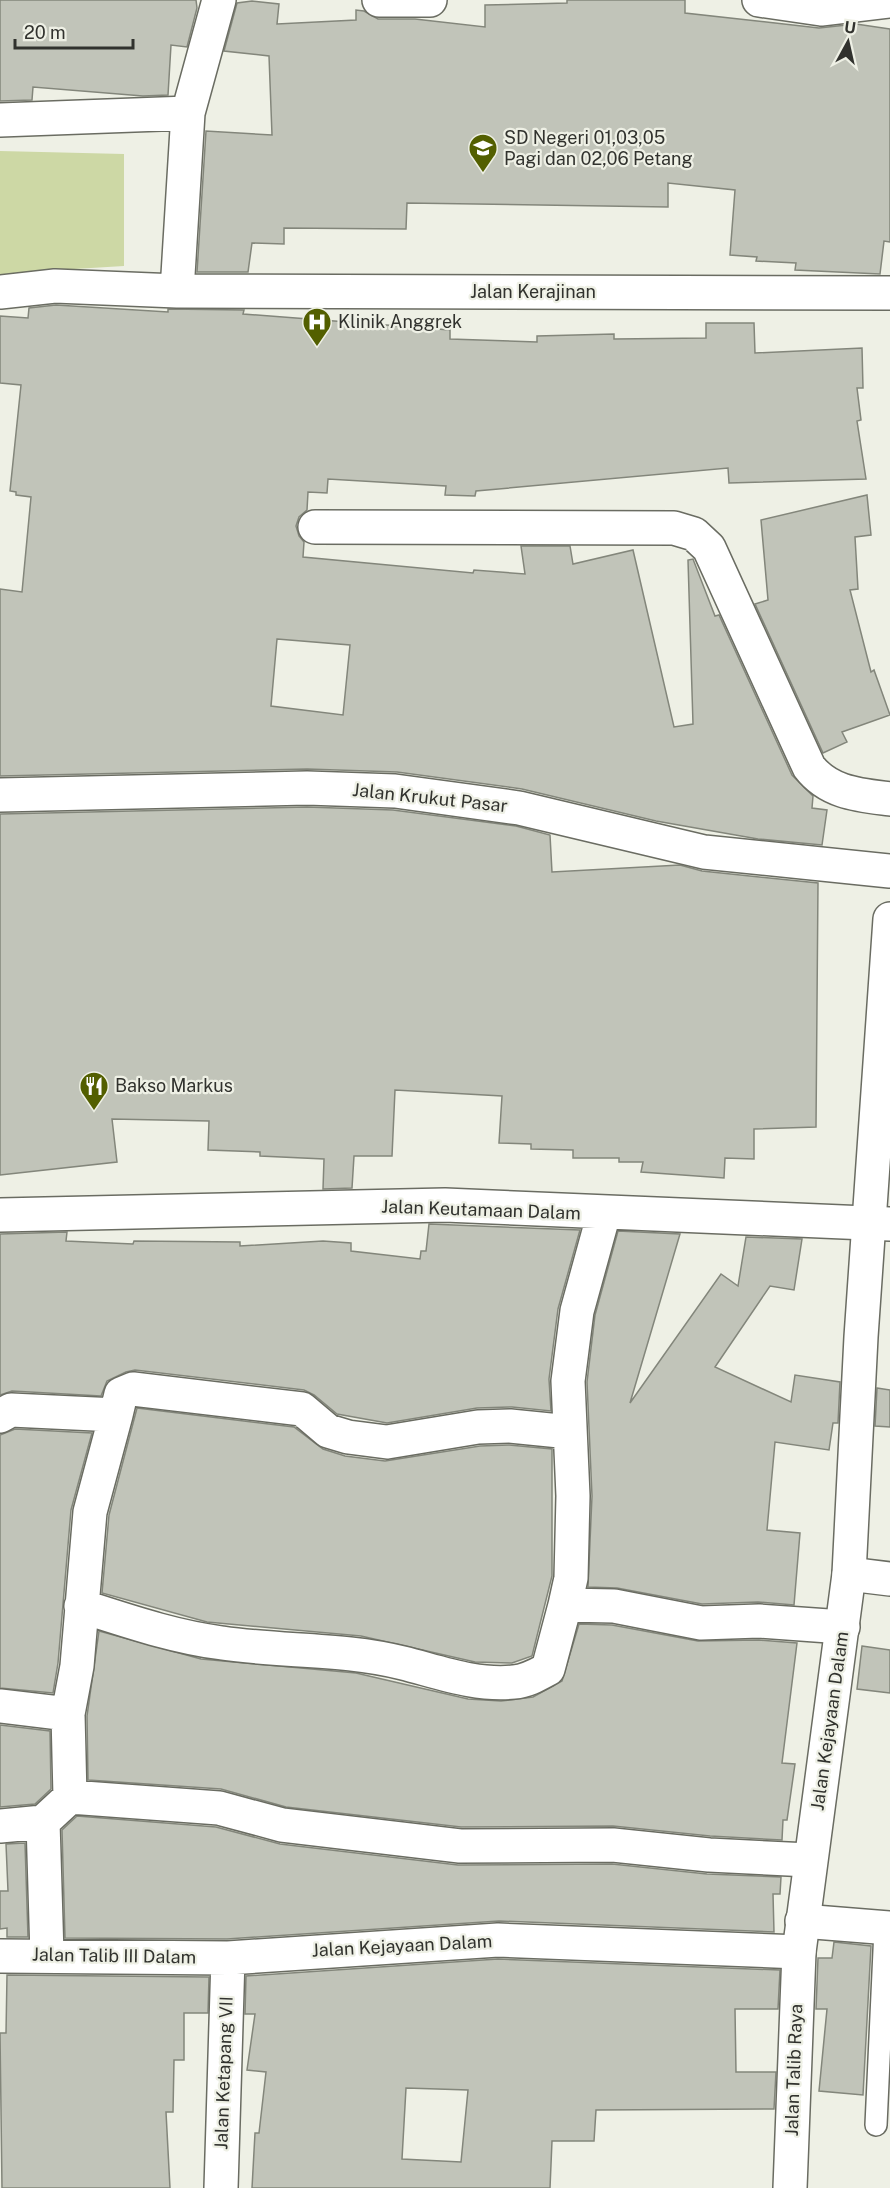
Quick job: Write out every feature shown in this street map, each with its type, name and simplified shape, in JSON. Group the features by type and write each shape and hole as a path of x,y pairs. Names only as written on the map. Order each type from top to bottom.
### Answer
{"street":[{"path":"177,291 188,112 219,0"},
{"path":"379,0 430,0"},
{"path":"759,0 821,9 890,1"},
{"path":"0,120 188,112"},
{"name":"Jalan Kerajinan","path":"0,292 55,286 177,291 890,293"},
{"path":"315,527 674,528 694,534 709,548 813,772 829,786 850,793 890,799"},
{"name":"Jalan Krukut Pasar","path":"0,795 307,788 395,791 519,808 704,852 890,871"},
{"name":"Jalan Kejayaan Dalam","path":"228,1958 498,1940 801,1936 809,1860 849,1574 880,1225 890,919"},
{"name":"Jalan Keutamaan Dalam","path":"0,1215 445,1205 880,1225"},
{"path":"81,1606 167,1632 222,1644 336,1653 403,1663 455,1678 513,1682 529,1679 548,1669 571,1578 573,1496 567,1396 578,1311 604,1213"},
{"path":"70,1797 68,1714 77,1666 90,1512 121,1394 133,1389 302,1409 328,1431 348,1437 387,1442 478,1426 510,1426 570,1432"},
{"path":"0,1416 11,1410 116,1415"},
{"path":"849,1574 890,1579"},
{"path":"565,1605 614,1606 701,1623 759,1621 843,1627"},
{"path":"0,1706 68,1714"},
{"path":"0,1826 43,1822 70,1797 219,1808 282,1825 460,1846 613,1845 709,1855 809,1860"},
{"path":"43,1822 47,1955"},
{"path":"801,1936 888,1928"},
{"name":"Jalan Talib Raya","path":"790,2188 801,1936"},
{"name":"Jalan Talib III Dalam","path":"0,1956 228,1958"},
{"name":"Jalan Ketapang VII","path":"220,2188 228,1958"}],"lane":[{"path":"876,2125 888,1928"}],"green space":[{"path":"0,151 124,154 124,266 25,272 0,277"}],"building":[{"path":"0,0 196,0 197,8 187,47 171,45 168,95 143,96 33,87 32,100 0,101"},
{"path":"567,0 685,0 685,13 819,28 856,24 890,29 890,242 884,241 880,274 795,270 796,263 756,261 757,257 730,255 735,190 668,183 668,207 407,203 406,229 284,228 284,244 252,243 248,272 197,272 206,131 272,135 269,56 224,51 237,3 252,1 279,4 277,24 356,20 356,10 364,11 378,19 415,19 485,27 485,5 567,3"},
{"path":"56,305 168,312 168,309 244,310 243,314 450,330 450,339 537,342 537,336 614,334 614,339 706,338 706,323 754,323 755,353 862,348 863,388 857,388 861,420 857,421 866,479 729,483 728,468 476,491 475,496 445,495 446,486 328,479 327,493 308,492 307,510 299,517 296,526 304,542 303,557 473,573 474,570 525,574 521,546 570,546 573,564 633,550 674,727 693,724 688,560 693,559 715,616 719,615 792,775 813,796 812,808 827,810 822,845 758,839 656,821 522,789 397,772 307,769 0,776 0,589 22,592 31,497 16,495 16,492 10,491 21,385 0,383 0,316 28,318 29,308","holes":["277,639 350,645 343,715 271,706"]},
{"path":"867,495 871,535 855,537 858,589 850,590 871,672 874,670 890,715 842,732 847,742 823,753 755,604 768,600 761,520"},
{"path":"307,807 393,810 516,826 550,835 552,872 680,865 702,871 818,883 816,1127 754,1129 754,1159 725,1158 724,1178 641,1172 643,1162 619,1162 619,1158 573,1158 573,1150 531,1149 531,1144 499,1143 502,1096 395,1090 392,1156 354,1156 352,1188 323,1189 324,1159 260,1156 260,1152 208,1150 209,1121 112,1119 117,1162 0,1175 0,814"},
{"path":"429,1224 580,1230 558,1309 549,1379 551,1411 512,1407 477,1408 387,1423 337,1414 314,1395 304,1390 135,1370 107,1381 101,1396 12,1391 0,1395 0,1234 67,1232 66,1241 133,1244 134,1241 240,1242 240,1246 323,1241 351,1243 351,1251 420,1259 421,1251 426,1251"},
{"path":"618,1231 680,1234 630,1403 721,1274 738,1286 746,1237 802,1239 794,1290 770,1286 715,1367 791,1402 795,1375 840,1382 838,1423 833,1423 829,1450 775,1442 767,1530 800,1533 794,1605 758,1602 702,1604 617,1588 588,1587 592,1496 587,1382 595,1315"},
{"path":"877,1388 890,1390 890,1427 875,1426"},
{"path":"137,1408 294,1427 323,1449 345,1456 385,1461 480,1446 509,1445 552,1449 552,1576 532,1656 512,1663 475,1662 361,1636 207,1622 102,1593 109,1515"},
{"path":"15,1429 92,1433 71,1510 58,1663 53,1693 0,1688 0,1435"},
{"path":"579,1624 612,1625 698,1641 759,1640 797,1643 782,1763 795,1764 787,1820 783,1820 782,1840 710,1836 613,1826 461,1827 286,1807 221,1789 88,1780 87,1716 99,1631 201,1659 356,1673 468,1699 501,1701 533,1697 562,1681"},
{"path":"862,1646 890,1650 890,1693 857,1689"},
{"path":"0,1725 50,1731 51,1789 35,1804 0,1807"},
{"path":"77,1816 216,1827 280,1844 458,1865 612,1864 707,1874 781,1877 780,1894 773,1894 774,1932 499,1921 227,1939 65,1938 62,1830"},
{"path":"25,1843 28,1937 7,1937 7,1928 0,1929 0,1891 8,1891 6,1844"},
{"path":"834,1942 871,1946 863,2095 819,2091 827,2009 816,2009 818,1958 832,1958"},
{"path":"498,1959 780,1970 778,2009 735,2009 736,2072 776,2072 774,2109 596,2110 594,2141 552,2141 550,2188 252,2188 255,2133 259,2133 266,2072 247,2070 255,2014 245,2014 246,1976","holes":["406,2088 468,2090 461,2162 402,2159"]},
{"path":"7,1975 209,1977 208,2013 184,2013 184,2060 174,2060 173,2112 166,2112 170,2188 2,2188 0,2033 6,2033"}],"place":[{"name":"SD Negeri 01,03,05 Pagi dan 02,06 Petang","path":"483,174"},
{"name":"Klinik Anggrek","path":"317,348"},
{"name":"Bakso Markus","path":"94,1112"}]}
